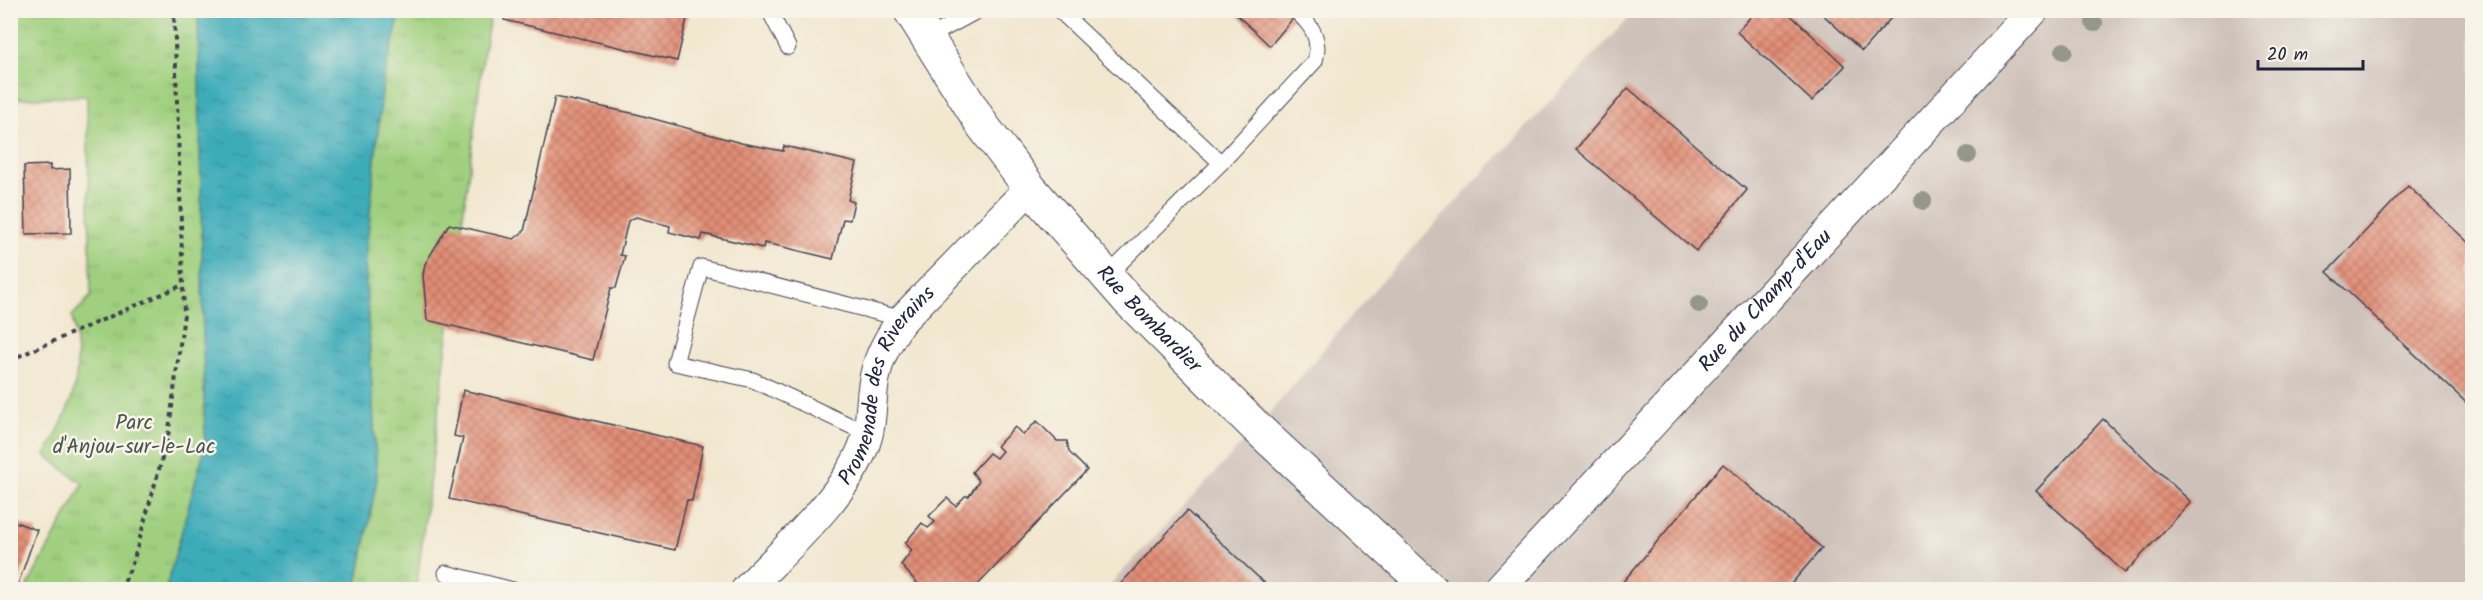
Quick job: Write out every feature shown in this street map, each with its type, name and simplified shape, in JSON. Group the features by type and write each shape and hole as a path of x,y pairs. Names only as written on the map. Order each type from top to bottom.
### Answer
{"street":[{"name":"Rue Bombardier","path":"910,10 984,126 1030,188 1107,276 1193,367 1432,590"},
{"name":"Rue du Champ-d'Eau","path":"1498,590 2034,10"},
{"name":"Promenade des Riverains","path":"746,590 827,504 863,450 871,426 876,372 886,343 903,319 1030,188"}],"lane":[{"path":"769,10 788,47"},
{"path":"927,38 979,10"},
{"path":"1059,10 1221,163"},
{"path":"1107,276 1221,163 1316,61 1317,38 1310,24 1298,13"},
{"path":"868,434 753,380 675,363 701,267 903,319"},
{"path":"446,573 513,590"}],"path":[{"path":"121,590 134,559 168,437 184,314 174,10"},
{"path":"10,360 184,285"}],"shaded area":[{"path":"1635,11 2472,11 2472,589 1105,590 1257,428 1379,284"}],"green space":[{"name":"Parc d'Anjou-sur-le-Lac","path":"10,11 198,11 205,447 166,589 26,589 83,484 45,455 64,420 74,388 77,355 72,316 91,296 87,96 11,99"},
{"path":"401,11 491,11 484,50 416,589 356,590 377,479 365,263 383,80"}],"water":[{"path":"198,11 401,11 383,80 365,263 377,479 356,589 166,589 205,447"}],"building":[{"path":"506,10 689,10 677,61 504,20"},
{"path":"1232,10 1300,10 1270,46"},
{"path":"1757,10 1785,10 1845,66 1812,101 1737,32"},
{"path":"1818,10 1898,10 1862,51"},
{"path":"1628,88 1747,190 1696,251 1576,149"},
{"path":"555,97 636,114 741,143 783,151 784,146 857,163 848,200 854,202 850,220 843,219 833,259 764,243 763,248 703,234 701,240 669,232 670,226 636,217 628,221 620,255 625,256 616,288 611,288 593,360 427,320 423,275 425,264 449,224 514,239 524,231"},
{"path":"50,165 50,170 70,169 71,233 26,234 24,166"},
{"path":"10,184 17,219 10,219"},
{"path":"2408,186 2472,246 2472,408 2327,272"},
{"path":"463,390 703,446 692,501 687,500 675,550 449,499 463,438 454,436"},
{"path":"2103,419 2191,502 2125,573 2036,491"},
{"path":"1037,421 1057,441 1067,441 1069,452 1087,470 973,590 920,590 920,586 901,565 912,550 905,543 922,523 928,528 935,522 929,516 947,498 956,506 965,496 969,496 979,481 972,472 989,453 996,458 1002,451 997,446 1015,427 1023,435"},
{"path":"1723,464 1822,548 1786,590 1616,590"},
{"path":"1187,511 1272,590 1115,590"},
{"path":"10,520 37,530 16,590 10,589"}]}
